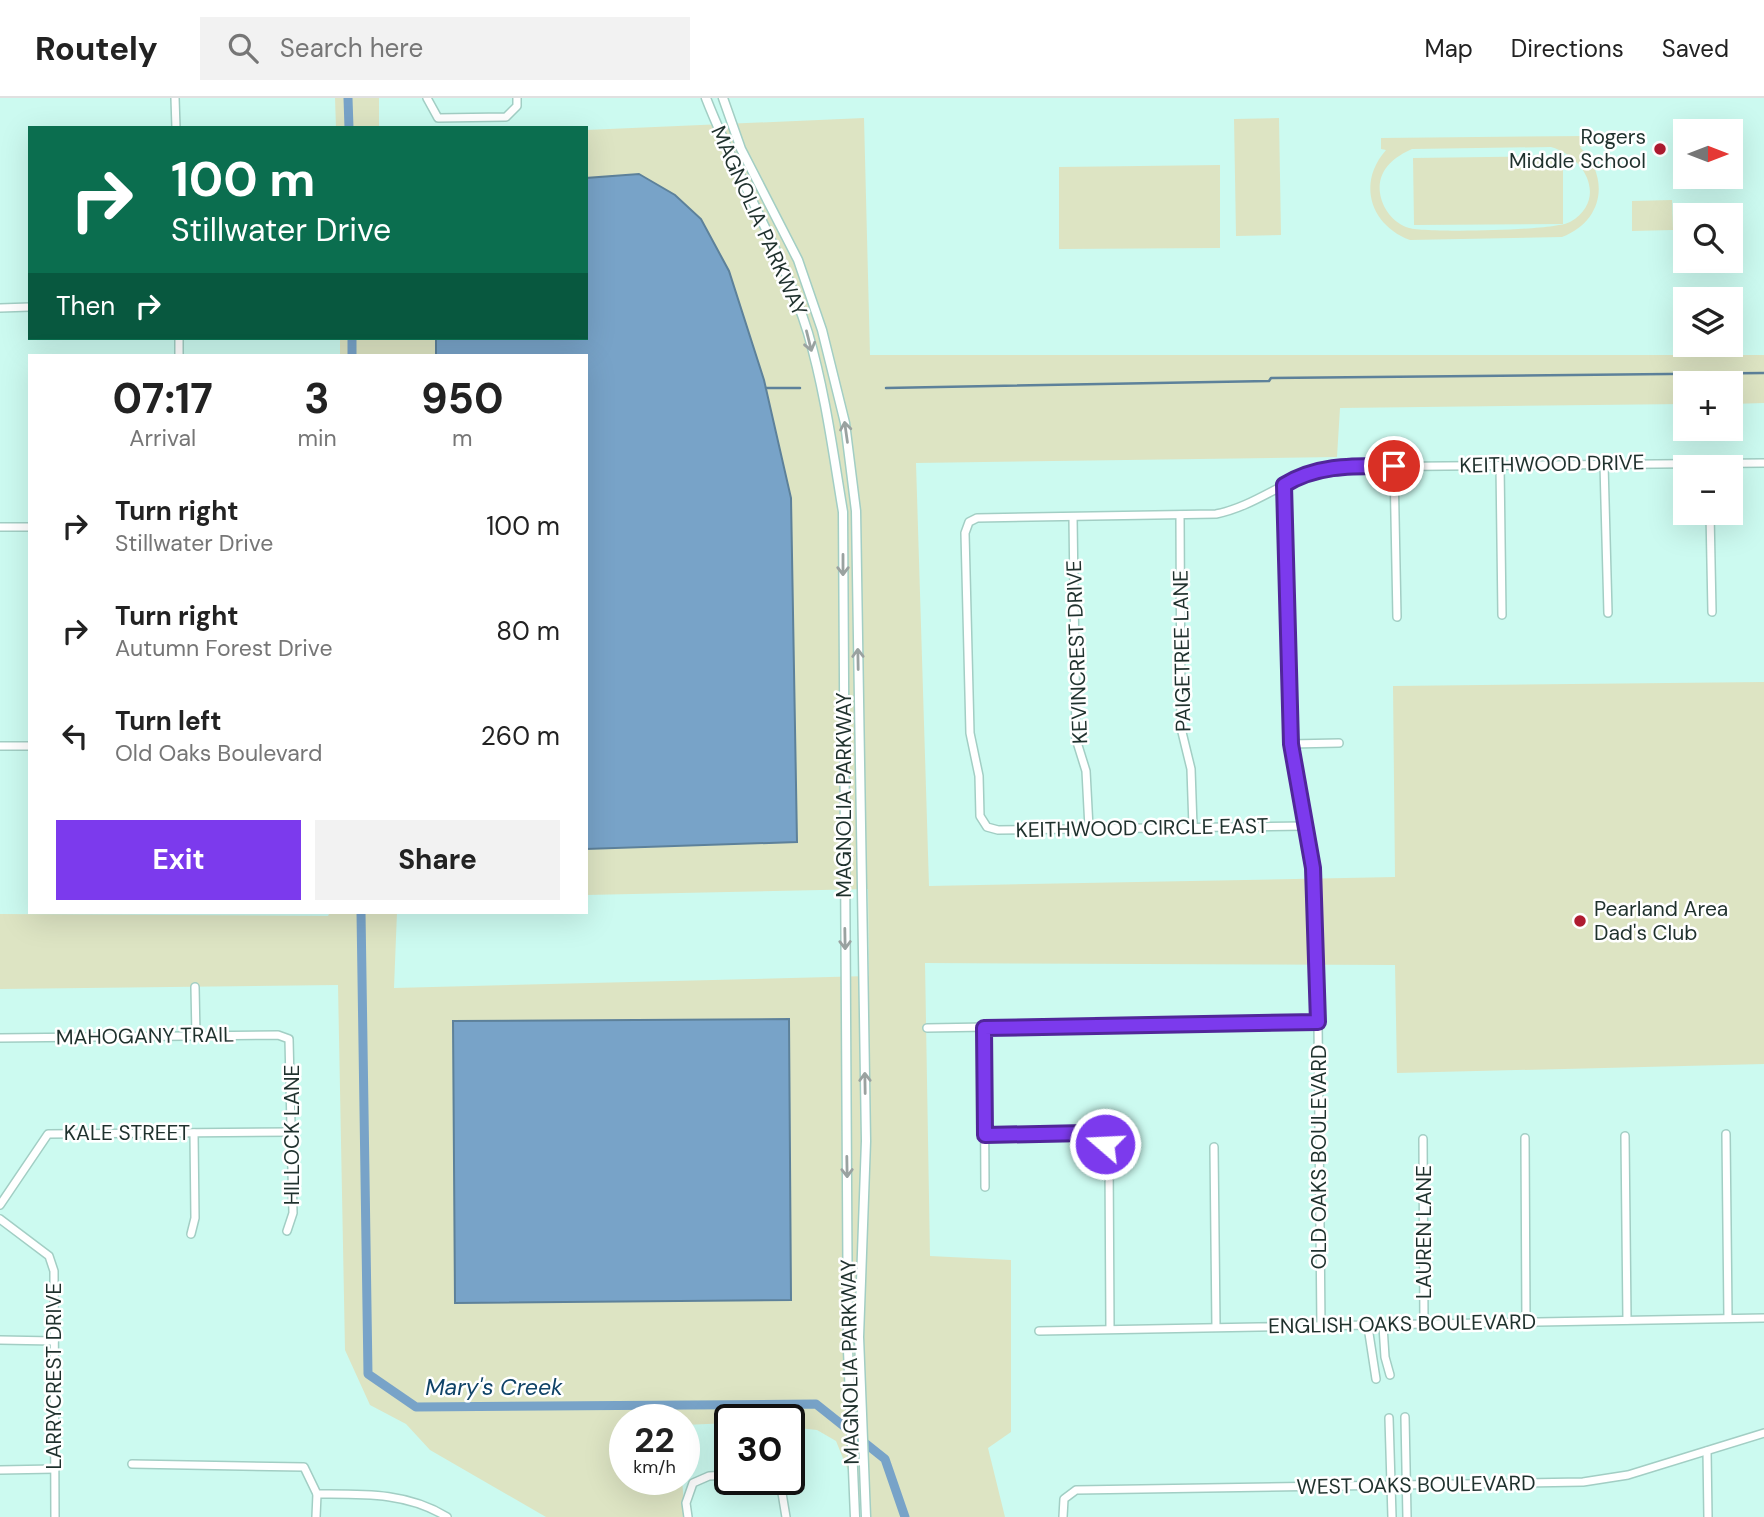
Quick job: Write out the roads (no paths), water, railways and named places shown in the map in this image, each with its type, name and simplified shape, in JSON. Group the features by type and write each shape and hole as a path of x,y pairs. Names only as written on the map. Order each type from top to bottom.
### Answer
{"street":[{"path":"175,98 176,126"},
{"name":"MAGNOLIA PARKWAY","path":"706,98 728,156 782,265 800,313 829,425 840,496 849,1373 855,1517"},
{"name":"MAGNOLIA PARKWAY","path":"723,98 741,149 798,260 814,308 845,423 854,494 866,1141 860,1371 866,1517"},
{"path":"428,101 438,118 506,117 517,102"},
{"path":"0,308 28,307"},
{"path":"800,313 814,308"},
{"name":"KEITHWOOD DRIVE","path":"1743,464 1764,463"},
{"path":"1604,464 1608,613"},
{"path":"1500,465 1502,615"},
{"name":"KEITHWOOD DRIVE","path":"982,820 979,776 970,733 965,533 971,521 1233,511 1311,471 1339,467 1673,465"},
{"path":"1394,466 1397,617"},
{"name":"OLD OAKS BOULEVARD","path":"1284,485 1291,744 1313,868 1318,1022 1321,1327"},
{"path":"840,496 854,494"},
{"name":"PAIGETREE LANE","path":"1180,515 1181,728 1191,769 1193,827"},
{"name":"KEVINCREST DRIVE","path":"1073,517 1076,739 1086,771 1089,828"},
{"path":"1710,525 1712,612"},
{"path":"0,527 28,527"},
{"path":"1291,744 1339,743"},
{"path":"0,746 28,746"},
{"name":"KEITHWOOD CIRCLE EAST","path":"982,820 987,827 998,830 1305,826"},
{"path":"844,869 862,869"},
{"path":"195,987 196,1036"},
{"path":"927,1028 1318,1022"},
{"path":"984,1028 985,1187"},
{"path":"845,1030 864,1030"},
{"name":"MAHOGANY TRAIL","path":"0,1038 278,1035 289,1038"},
{"name":"HILLOCK LANE","path":"287,1231 293,1213 289,1038"},
{"name":"KALE STREET","path":"0,1205 48,1135 292,1132"},
{"path":"191,1234 195,1218 194,1133"},
{"path":"985,1135 1086,1133 1098,1137 1105,1144 1109,1158 1110,1329"},
{"path":"1726,1134 1728,1318"},
{"path":"1625,1136 1627,1320"},
{"path":"1525,1138 1526,1322"},
{"name":"LAUREN LANE","path":"1423,1139 1424,1325"},
{"path":"1214,1147 1216,1328"},
{"name":"LARRYCREST DRIVE","path":"0,1219 49,1256 54,1271 55,1517"},
{"name":"ENGLISH OAKS BOULEVARD","path":"1039,1331 1764,1318"},
{"path":"1383,1326 1385,1357 1390,1375"},
{"path":"1368,1327 1376,1379"},
{"path":"0,1340 54,1341"},
{"path":"1390,1418 1392,1517"},
{"path":"1405,1418 1408,1517"},
{"name":"WEST OAKS BOULEVARD","path":"1063,1517 1064,1499 1076,1490 1408,1486 1608,1480 1764,1433"},
{"path":"1707,1451 1708,1517"},
{"path":"132,1464 304,1467 317,1494 316,1517"},
{"path":"0,1469 55,1469"},
{"path":"688,1517 686,1503 694,1483 714,1476"},
{"path":"317,1494 375,1494 430,1507 447,1517"},
{"path":"781,1495 786,1517"}],"water":[{"path":"639,174 675,195 701,219 729,271 764,380 791,498 797,842 588,849 588,354 436,354 436,340 588,340 588,178"},
{"path":"789,1019 791,1300 455,1303 453,1021"}],"waterway":[{"name":"Mary's Creek","path":"348,98 349,126"},
{"name":"Mary's Creek","path":"352,340 352,354"},
{"path":"886,388 1269,381 1271,378 1764,373"},
{"path":"766,388 800,388"},
{"name":"Mary's Creek","path":"361,914 368,1374 416,1407 816,1404 885,1459 905,1517"}],"place":[{"name":"Rogers Middle School","path":"1660,149"},
{"name":"Pearland Area Dad's Club","path":"1580,921"}]}
